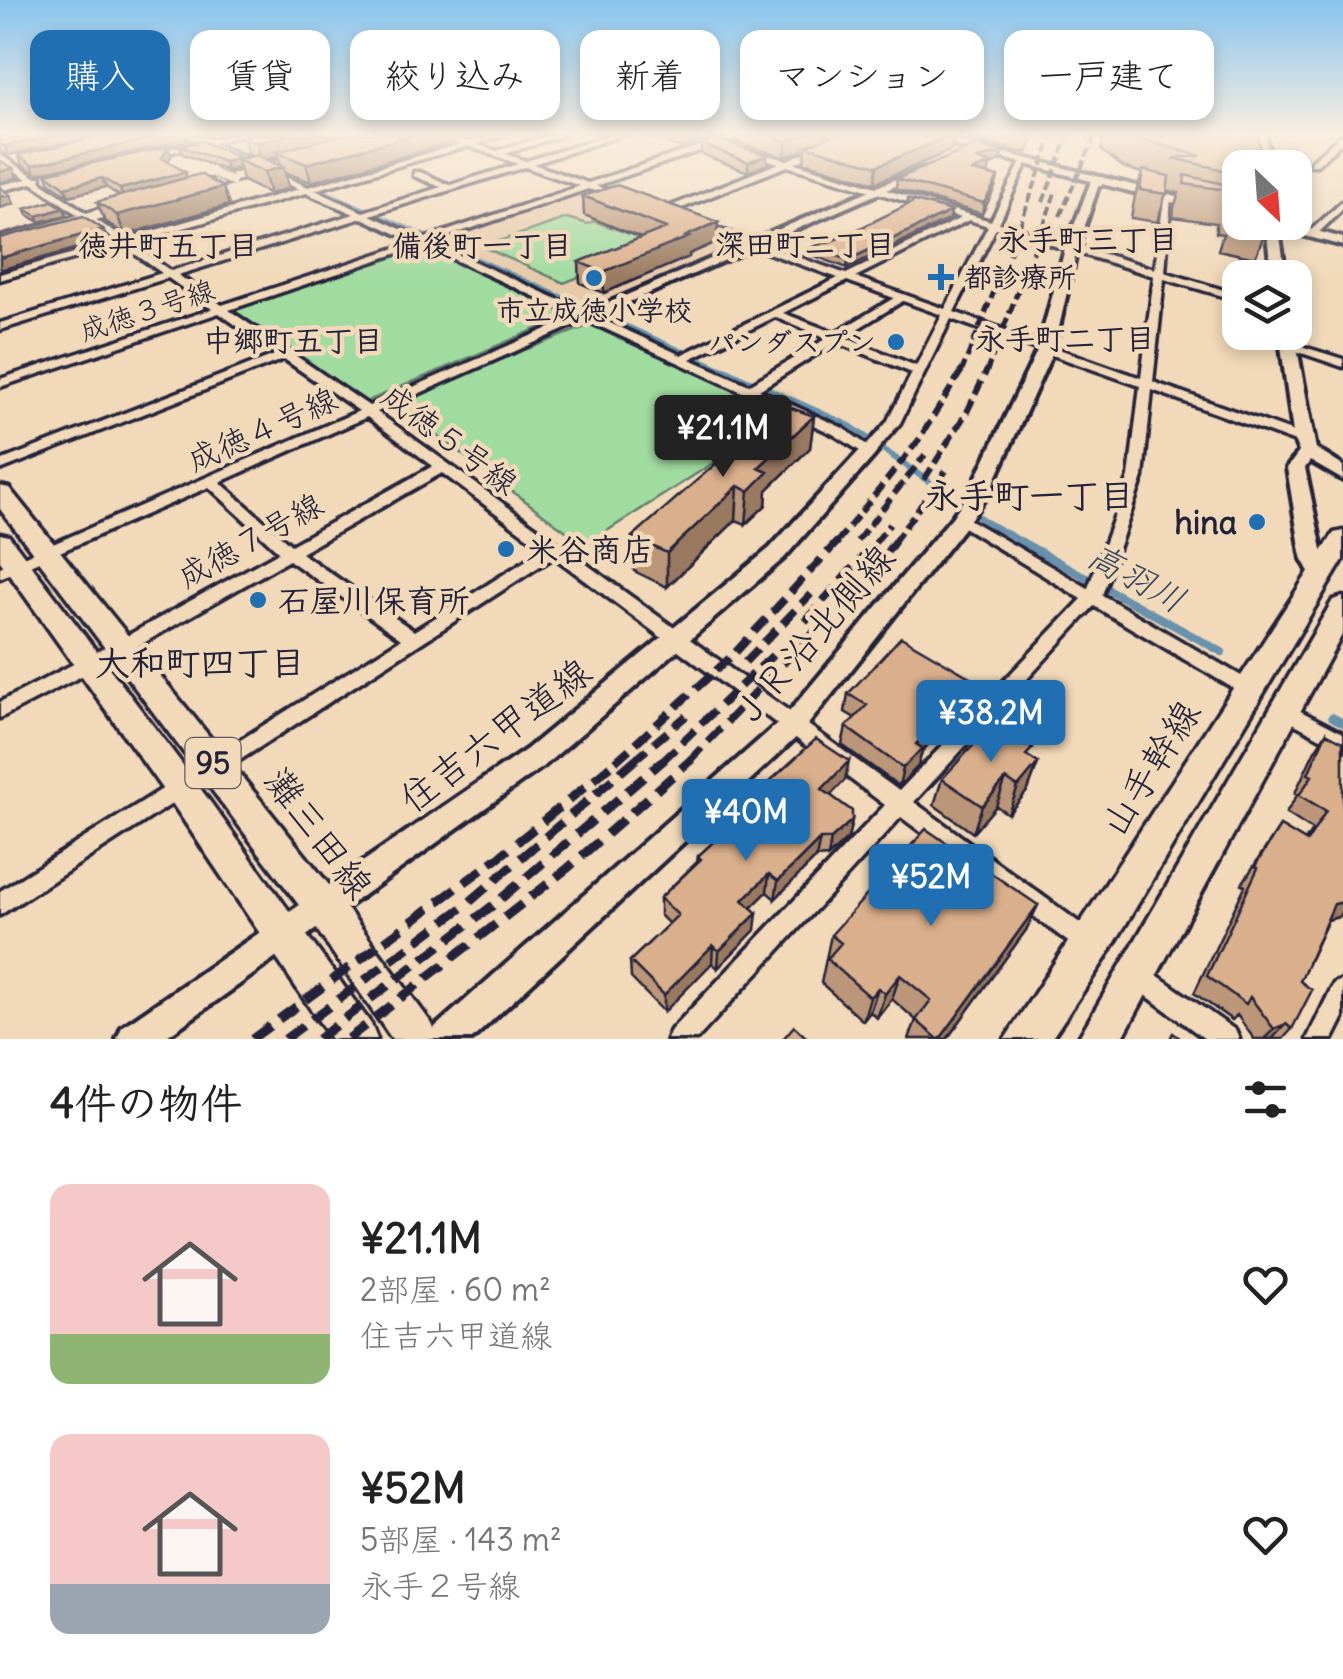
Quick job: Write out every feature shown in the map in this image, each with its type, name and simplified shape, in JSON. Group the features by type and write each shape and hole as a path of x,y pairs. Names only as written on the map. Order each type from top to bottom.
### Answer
{"highway":[{"path":"167,189 194,182"},
{"path":"0,238 201,182"},
{"path":"82,215 150,194"}],"main road":[{"name":"灘三田線","path":"0,492 15,558 356,1039"},
{"name":"山手幹線","path":"1026,1039 1091,945 1343,539"},
{"name":"灘三田線","path":"15,558 120,648 324,908 418,1039"},
{"path":"1099,1039 1343,607"}],"street":[{"path":"0,188 25,182"},
{"name":"成徳５号線","path":"39,182 370,412 1091,945"},
{"path":"299,182 838,432 875,443"},
{"path":"0,277 333,182"},
{"path":"437,182 450,188"},
{"path":"0,327 371,216 468,182"},
{"path":"578,182 622,198"},
{"path":"587,186 597,182"},
{"path":"664,212 738,182"},
{"path":"853,182 1222,293"},
{"name":"成徳４号線","path":"15,558 211,481 895,182"},
{"name":"住吉六甲道線","path":"134,1039 536,756 680,640 777,554 875,443 952,314 1015,182"},
{"name":"ＪＲ沿北側線","path":"447,1039 794,725 963,514 1046,349 1071,249 1097,182"},
{"path":"1105,182 1222,212"},
{"name":"成徳３号線","path":"0,383 587,186"},
{"path":"680,1039 903,804 1096,591 1136,477 1168,198"},
{"path":"1312,234 1343,204"},
{"path":"650,208 1268,426 1306,446 1343,474"},
{"path":"682,359 969,217"},
{"path":"1312,234 1343,242"},
{"path":"750,390 904,296"},
{"path":"774,313 920,372"},
{"path":"1289,350 1306,446 1296,468 1313,559 1321,574"},
{"path":"1312,350 1343,363"},
{"path":"0,466 284,355"},
{"name":"成徳７号線","path":"0,711 88,666 442,466"},
{"path":"211,481 290,552 414,638"},
{"path":"963,514 1096,591 1250,689"},
{"path":"0,904 554,550"},
{"path":"1285,710 1343,742"},
{"path":"1136,974 1226,1039"},
{"path":"1320,1039 1343,992"}],"shaded area":[{"name":"市立成徳小学校","path":"588,191 739,246 594,311 438,241"}],"green space":[{"path":"567,218 588,224 594,221 660,245 564,283 483,247"},
{"path":"422,246 568,313 567,316 366,402 228,311"},
{"path":"590,325 790,414 585,545 390,401"}],"building":[{"path":"109,182 145,182 120,189"},
{"path":"169,182 215,182 223,187 117,215 97,202"},
{"path":"910,182 995,182 984,203"},
{"path":"1141,182 1168,182 1167,194 1140,190"},
{"path":"1184,182 1217,182 1222,184 1222,189"},
{"path":"617,185 718,222 603,272 579,262 666,228 583,196"},
{"path":"908,199 951,211 848,260 813,247 915,201"},
{"path":"52,201 64,208 37,216 25,209"},
{"path":"83,216 103,229 0,258 0,238"},
{"path":"783,405 814,416 758,468 768,472 749,491 738,486 667,553 632,537"},
{"path":"901,637 978,682 916,744 922,748 903,768 846,727 867,705 848,694"},
{"path":"994,723 1033,748 1026,755 1038,763 1018,787 1006,779 982,806 942,779"},
{"path":"1326,733 1343,742 1343,902 1334,904 1300,981 1312,990 1292,1029 1286,1024 1274,1029 1250,997 1246,1004 1207,976 1258,868 1255,866 1280,826 1307,842 1326,811 1299,795 1312,776 1308,774"},
{"path":"816,739 849,761 822,789 852,811 852,820 831,839 820,839 778,881 769,874 743,900 757,913 719,951 713,945 664,995 630,961 678,915 660,898 701,859 698,856 759,796 756,794"},
{"path":"926,829 1038,905 940,1039 916,1020 931,1000 900,975 885,994 878,988 870,997 827,959 841,943 831,935"},
{"path":"794,1026 808,1039 783,1039"}],"waterway":[{"name":"高羽川","path":"306,182 433,239"},
{"name":"高羽川","path":"427,237 731,373"},
{"name":"高羽川","path":"725,370 850,426 986,522 1024,543"},
{"name":"高羽川","path":"1020,541 1222,652"},
{"name":"高羽川","path":"1332,717 1343,723"}],"railway":[{"path":"1015,239 1035,182"},
{"path":"1043,202 1050,182"},
{"path":"1060,216 1075,182"},
{"path":"1039,239 1056,190"},
{"path":"961,373 1016,237"},
{"path":"986,373 1039,237"},
{"path":"836,543 918,441 962,370"},
{"path":"924,480 967,412 987,370"},
{"path":"857,541 925,455"},
{"path":"893,543 946,471"},
{"path":"875,543 890,524"},
{"path":"616,761 732,656 838,541"},
{"path":"805,621 877,541"},
{"path":"887,552 895,541"},
{"path":"689,761 858,586"},
{"path":"745,662 811,594"},
{"path":"662,761 774,654"},
{"path":"633,761 686,716"},
{"path":"252,1039 499,857 619,759"},
{"path":"285,1039 466,905 636,759"},
{"path":"318,1039 496,903 665,759"},
{"path":"348,1039 568,868 692,759"}],"place":[{"name":"都診療所","path":"941,277"},
{"name":"市立成徳小学校","path":"594,278"},
{"name":"パンダスプン","path":"896,342"},
{"name":"hina","path":"1257,522"},
{"name":"米谷商店","path":"506,549"},
{"name":"石屋川保育所","path":"258,600"}],"district":[{"name":"永手町三丁目","path":"1088,239"},
{"name":"深田町二丁目","path":"805,244"},
{"name":"徳井町五丁目","path":"168,245"},
{"name":"備後町一丁目","path":"482,245"},
{"name":"永手町二丁目","path":"1065,338"},
{"name":"中郷町五丁目","path":"293,340"},
{"name":"永手町一丁目","path":"1029,495"},
{"name":"大和町四丁目","path":"200,662"}]}
